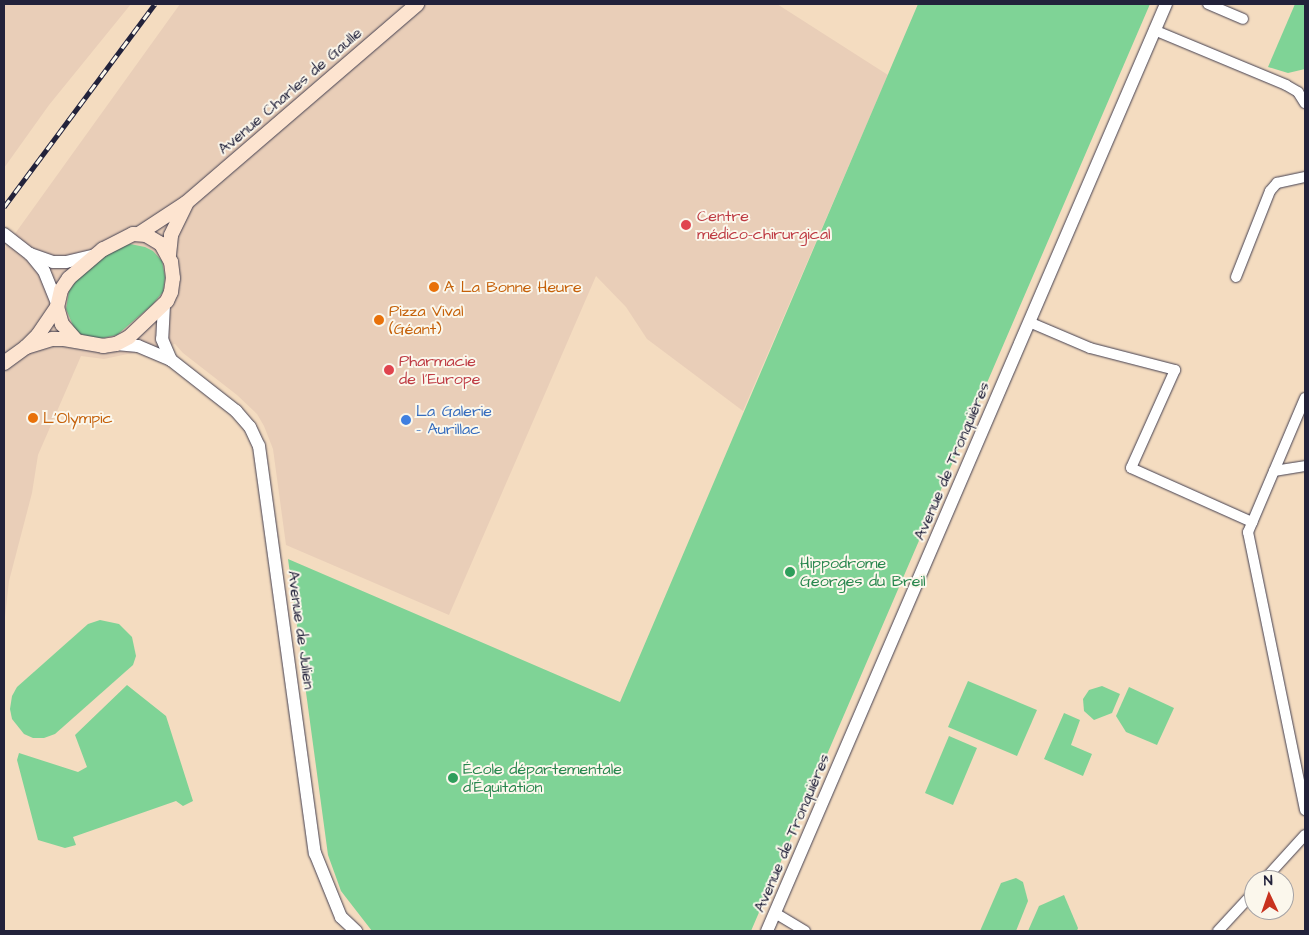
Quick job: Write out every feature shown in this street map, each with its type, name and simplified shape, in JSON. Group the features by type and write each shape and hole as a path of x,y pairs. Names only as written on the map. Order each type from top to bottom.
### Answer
{"main road":[{"name":"Avenue Charles de Gaulle","path":"140,233 186,203 416,4"},
{"name":"Avenue Charles de Gaulle","path":"169,255 171,235 186,203"},
{"path":"4,363 26,347 45,327 57,305 61,290 69,278 93,256 112,243 140,233 157,241 169,255 173,278 171,292 164,304 129,337 116,344 103,346 76,340 52,339 26,347"},
{"path":"57,305 62,324 76,340"}],"street":[{"name":"Avenue de Tronquières","path":"767,931 1166,4"},
{"path":"1208,4 1243,19"},
{"path":"1154,30 1286,85 1298,92 1305,103"},
{"path":"1236,277 1270,191 1277,183 1305,177"},
{"path":"7,237 30,254 44,271 57,305"},
{"path":"30,254 53,262 66,262 93,256"},
{"path":"164,304 162,339 171,360"},
{"path":"1029,322 1090,348 1175,370 1131,468 1252,522"},
{"name":"Avenue de Julien","path":"116,344 138,346 171,360 236,411 250,427 259,446 315,853 341,917 356,931"},
{"path":"1305,398 1248,532 1305,810"},
{"path":"1274,470 1305,466"},
{"path":"1273,870 1305,835"},
{"path":"1218,931 1244,903"},
{"path":"775,913 805,931"}],"shaded area":[{"path":"4,4 131,4 49,105 4,168"},
{"path":"180,4 777,4 888,75 743,411 647,339 626,307 596,276 449,615 286,545 273,449 264,426 257,414 237,395 183,353 175,344 104,359 81,356 38,455 32,493 9,581 4,626 4,249"}],"green space":[{"name":"Hippodrome Georges du Breil","path":"918,4 1150,4 751,931 372,931 341,891 328,855 288,559 620,702"},
{"path":"1295,4 1305,4 1305,69 1288,73 1268,67"},
{"path":"130,244 153,251 162,261 165,277 163,292 152,305 117,335 98,339 80,334 74,328 66,309 69,291 77,280 114,249"},
{"path":"100,620 119,624 132,637 136,656 133,665 55,734 44,738 33,738 24,734 12,719 10,709 12,696 17,687 88,624"},
{"path":"968,681 1037,710 1017,756 948,727"},
{"path":"127,685 166,716 193,801 183,806 176,801 73,837 76,845 65,848 38,840 17,760 19,753 78,772 87,767 75,735"},
{"path":"1102,686 1120,694 1112,713 1094,720 1084,711 1083,699 1089,690"},
{"path":"1129,687 1174,708 1157,745 1126,732 1116,716"},
{"path":"1064,713 1080,720 1071,745 1092,754 1083,776 1044,759"},
{"path":"949,736 977,748 953,805 925,793"},
{"path":"1016,878 1023,882 1028,901 1016,931 980,931 1001,883"},
{"path":"1064,895 1078,928 1077,931 1028,931 1039,906"}],"railway":[{"path":"4,207 155,4"}],"place":[{"name":"Centre médico-chirurgical","path":"686,225"},
{"name":"A La Bonne Heure","path":"434,287"},
{"name":"Pizza Vival (Géant)","path":"379,320"},
{"name":"Pharmacie de l'Europe","path":"389,370"},
{"name":"L'Olympic","path":"33,418"},
{"name":"La Galerie - Aurillac","path":"406,420"},
{"name":"Hippodrome Georges du Breil","path":"790,572"},
{"name":"École départementale d'Équitation","path":"453,778"}]}
